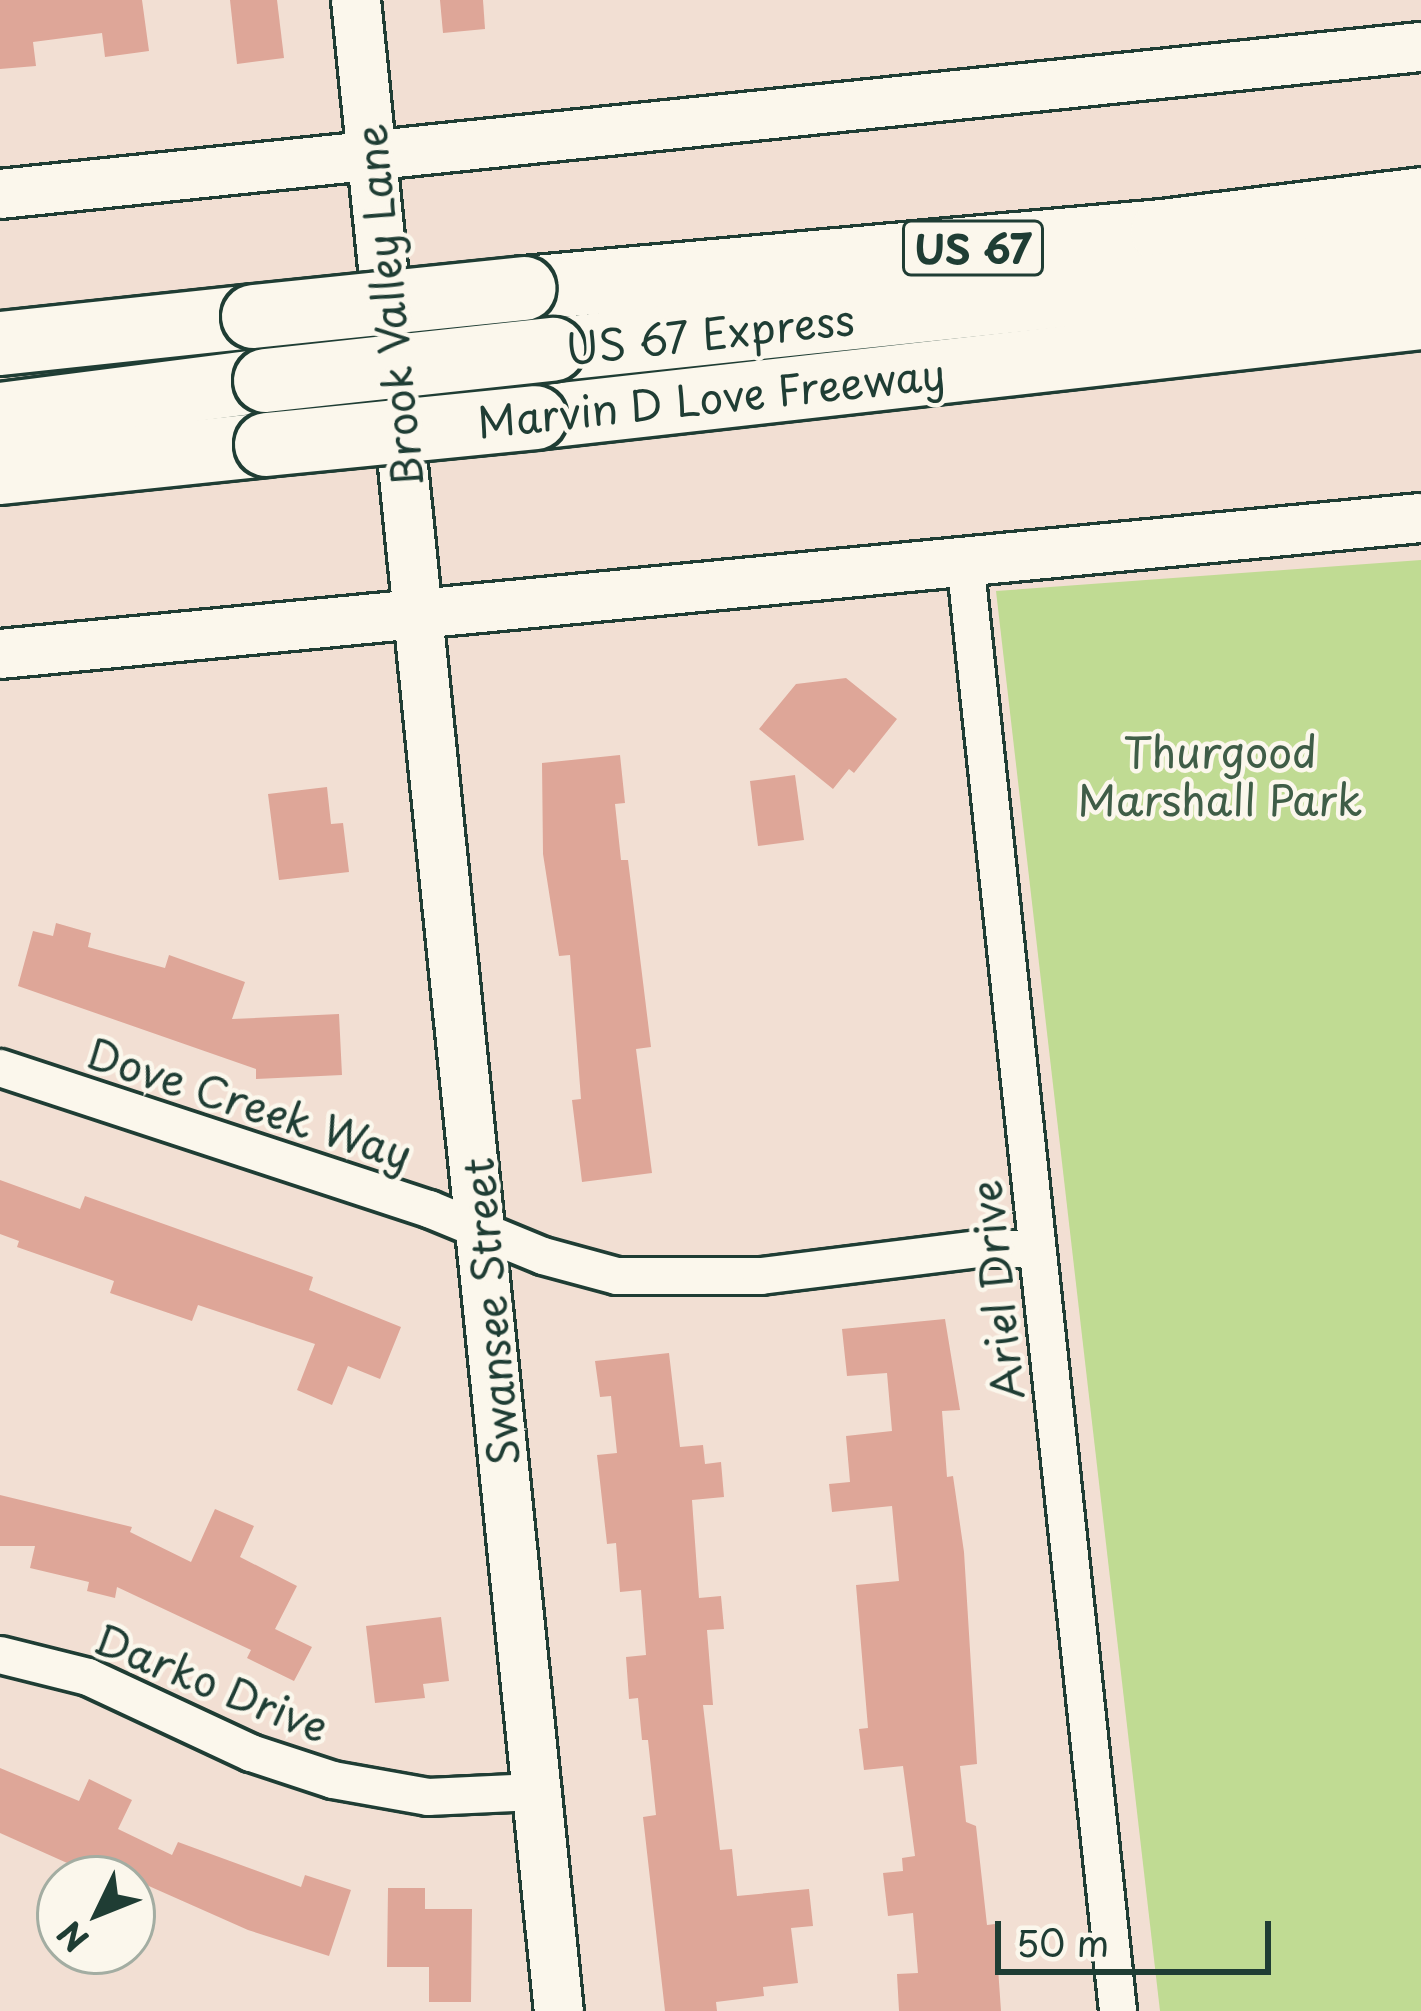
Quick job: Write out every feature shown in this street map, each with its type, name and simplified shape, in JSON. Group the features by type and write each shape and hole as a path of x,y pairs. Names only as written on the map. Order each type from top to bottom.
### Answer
{"highway":[{"name":"US 67","path":"0,343 524,288 1162,231 1421,200"},
{"name":"US 67 Express","path":"0,415 265,380 1421,256"},
{"name":"Marvin D Love Freeway","path":"0,472 1421,317"}],"main road":[{"name":"Brook Valley Lane","path":"356,0 420,613"},
{"path":"0,194 1421,46"},
{"path":"0,654 1421,518"},
{"name":"Swansee Street","path":"420,613 559,2011"}],"street":[{"name":"Ariel Drive","path":"965,560 1118,2011"},
{"name":"Dove Creek Way","path":"0,1067 617,1276 673,1280 761,1276 979,1249 1036,1249"},
{"name":"Darko Drive","path":"0,1655 88,1677 251,1754 332,1780 428,1797 535,1792"}],"green space":[{"name":"Thurgood Marshall Park","path":"1421,560 1421,2011 1160,2011 996,591"}],"building":[{"path":"0,0 142,0 149,51 105,57 102,33 33,42 36,66 0,69"},
{"path":"230,0 277,0 284,58 237,64"},
{"path":"440,0 483,0 485,29 443,33"},
{"path":"846,678 897,719 854,773 849,769 833,789 759,729 796,684"},
{"path":"620,755 625,803 615,804 621,860 628,860 651,1047 636,1049 652,1173 582,1182 572,1100 581,1099 570,955 559,956 543,854 542,763"},
{"path":"795,775 804,840 758,846 750,781"},
{"path":"327,787 331,824 343,823 349,872 279,880 268,794"},
{"path":"56,923 91,933 88,947 165,968 169,955 245,982 232,1019 339,1014 342,1075 256,1079 256,1069 18,986 33,931 53,936"},
{"path":"0,1180 80,1209 85,1196 313,1277 309,1290 401,1327 380,1379 348,1366 332,1405 297,1390 315,1344 198,1305 192,1321 110,1293 114,1281 17,1247 19,1241 0,1234"},
{"path":"945,1319 960,1410 942,1411 947,1477 953,1476 964,1552 977,1764 960,1766 966,1822 976,1826 987,1925 995,1924 1001,2011 899,2011 897,1974 918,1973 913,1913 888,1916 883,1873 903,1871 902,1858 915,1856 903,1766 864,1770 859,1729 868,1728 856,1585 899,1581 892,1506 832,1512 829,1484 850,1482 846,1436 892,1431 887,1373 847,1376 842,1329"},
{"path":"669,1353 680,1447 703,1445 705,1464 721,1462 724,1497 692,1500 699,1598 721,1596 724,1629 707,1630 713,1705 703,1705 720,1850 732,1849 737,1896 809,1889 813,1926 791,1928 798,1983 763,1987 764,1996 716,2002 717,2011 665,2011 643,1817 656,1815 648,1740 642,1740 638,1698 629,1699 626,1657 646,1655 641,1590 620,1592 616,1543 607,1544 597,1455 617,1453 611,1396 600,1397 595,1361"},
{"path":"0,1495 132,1527 130,1532 191,1562 215,1509 254,1526 240,1557 297,1586 275,1629 312,1647 294,1681 247,1658 251,1650 117,1587 115,1598 87,1591 89,1582 30,1568 35,1546 0,1546"},
{"path":"441,1617 449,1681 423,1684 425,1698 375,1703 366,1626"},
{"path":"0,1768 79,1801 89,1779 132,1800 118,1829 172,1855 178,1842 301,1887 305,1875 351,1890 329,1956 248,1930 156,1889 156,1855 49,1855 0,1833"},
{"path":"388,1888 425,1888 425,1909 472,1909 471,2002 429,2002 429,1967 387,1967"}]}
